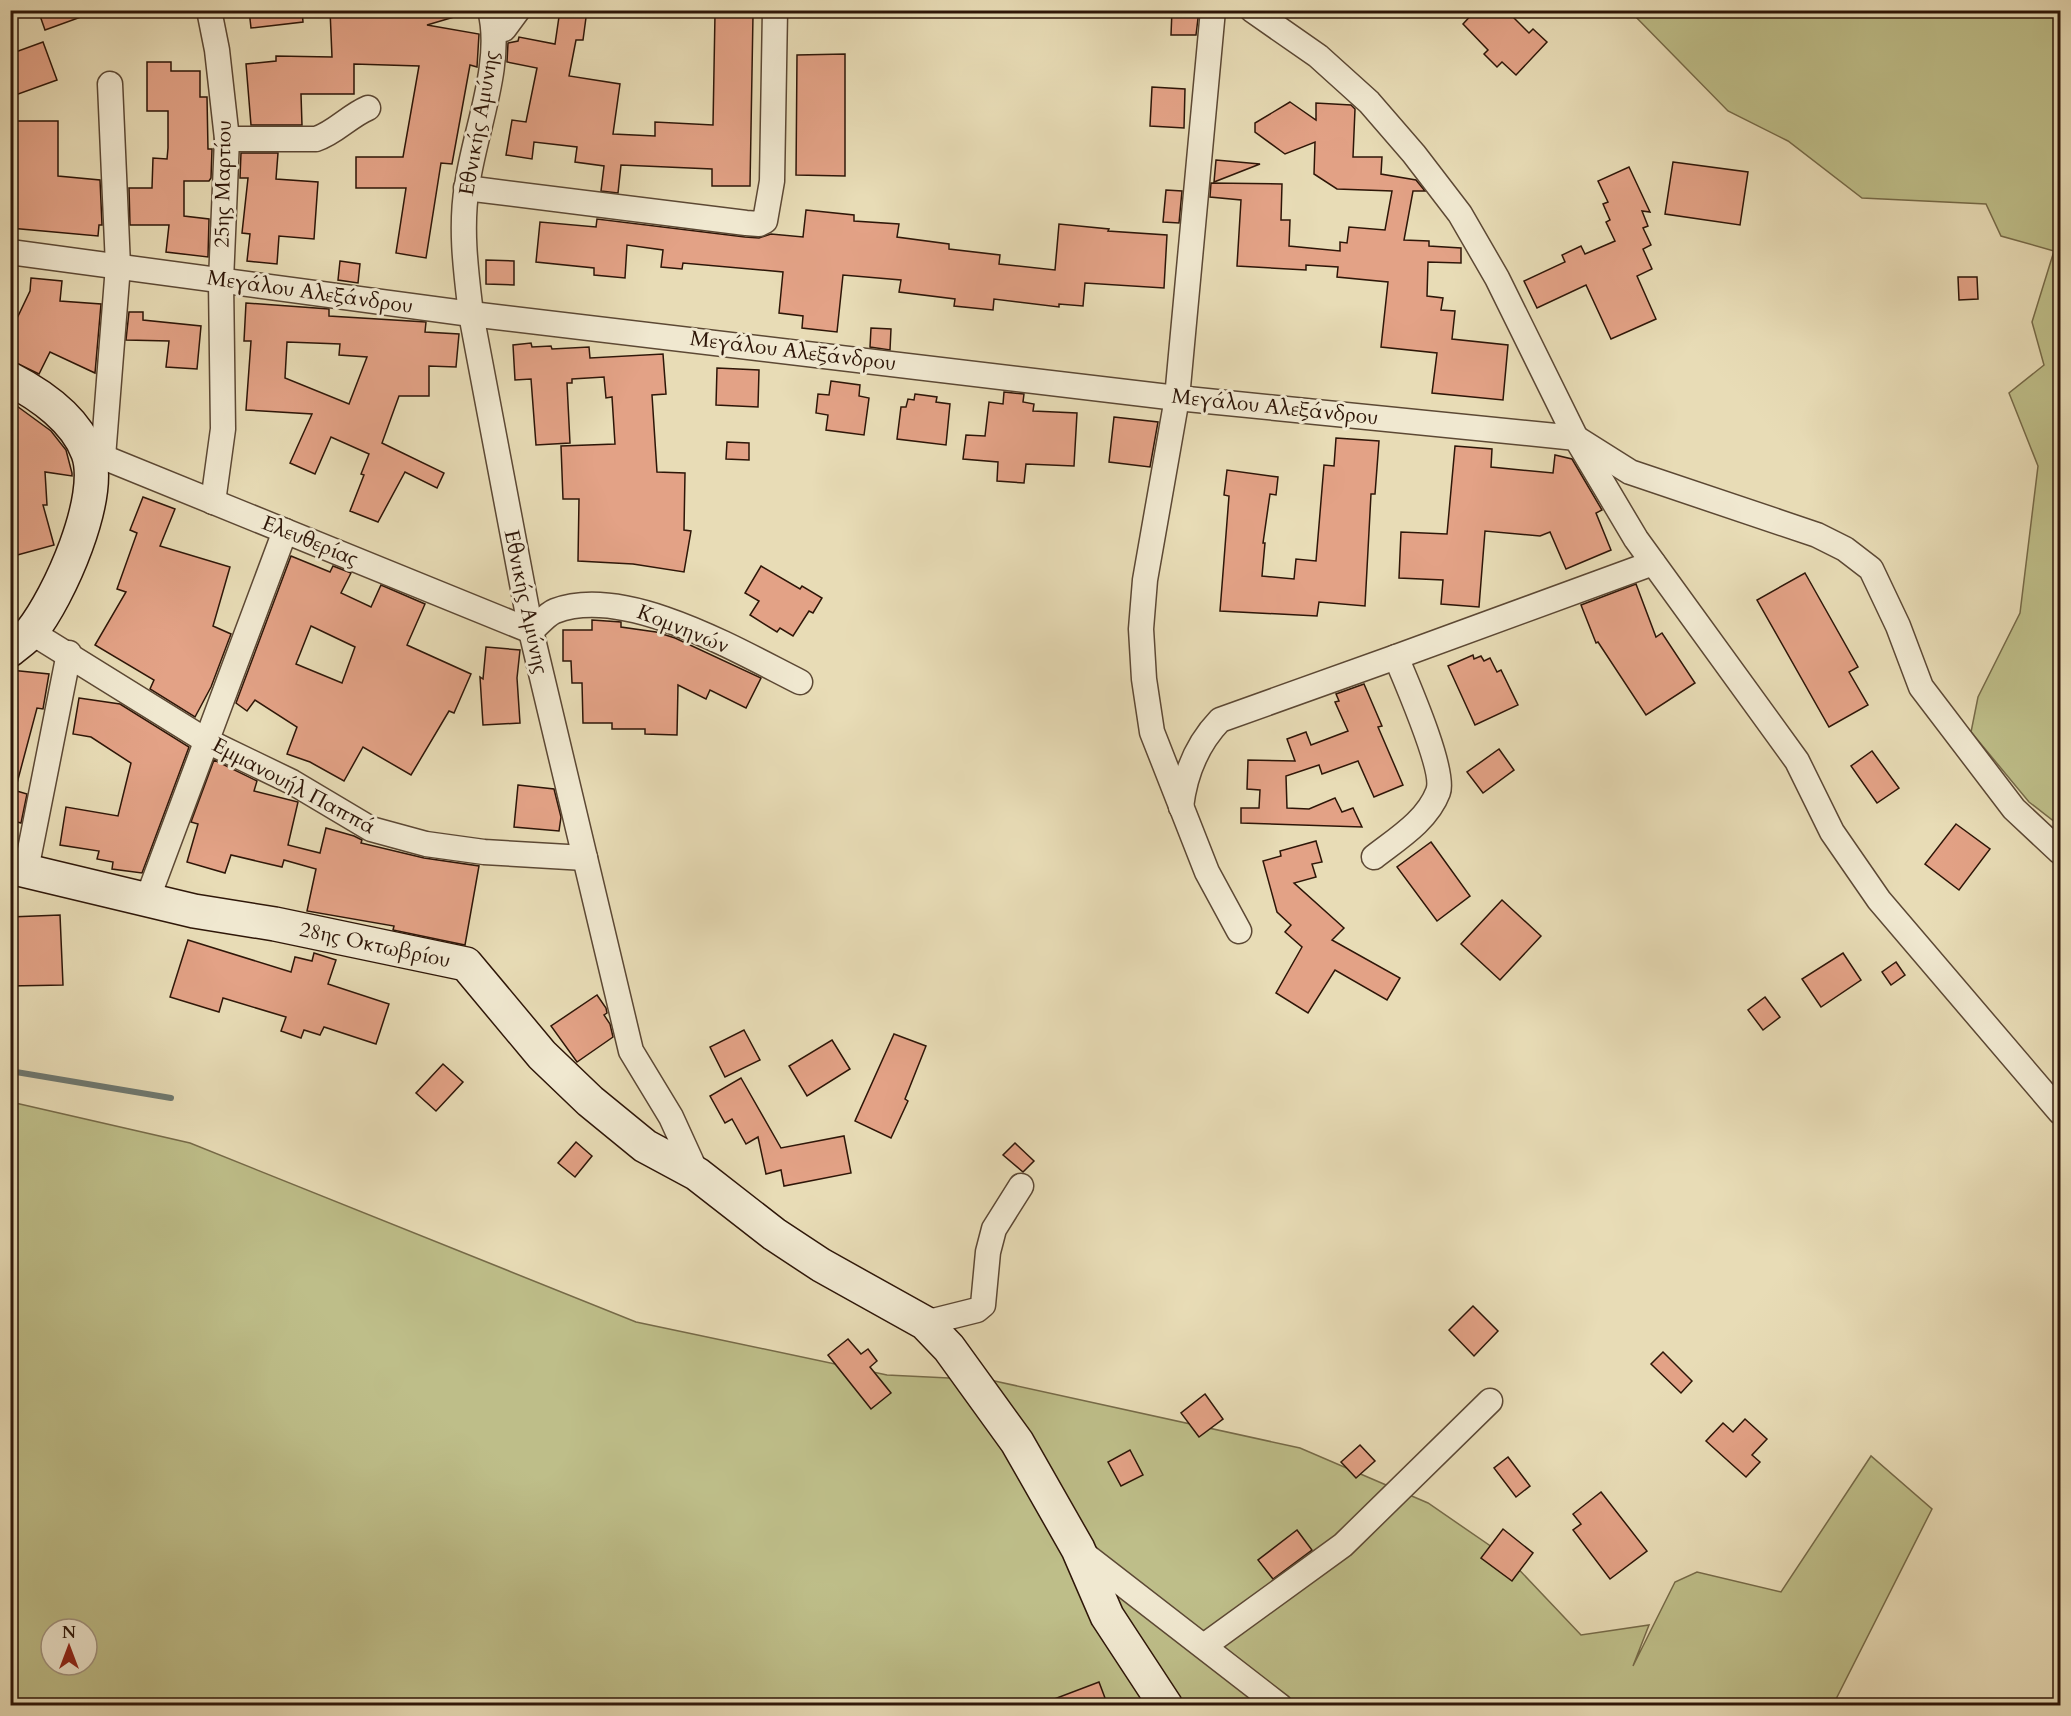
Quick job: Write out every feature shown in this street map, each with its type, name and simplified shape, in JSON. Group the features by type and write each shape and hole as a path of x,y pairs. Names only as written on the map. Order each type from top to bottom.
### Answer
{"street":[{"name":"25ης Μαρτίου","path":"209,10 217,50 227,139 221,281 223,429 213,502"},
{"path":"492,21 504,29 518,10"},
{"path":"466,188 759,224 765,220 770,204 772,181 775,10"},
{"path":"1213,10 1177,398 1145,580 1141,629 1144,680 1152,732 1207,872 1239,931"},
{"path":"1252,10 1318,56 1369,102 1414,154 1460,214 1497,278 1576,438 1636,539 1797,761 1832,832 1879,900 2061,1112"},
{"name":"Εθνικής Αμύνης","path":"492,21 488,82 466,188 466,271 471,314 531,631 632,1052 670,1117 697,1174"},
{"path":"21,641 61,580 79,533 92,487 118,266 110,84"},
{"path":"227,139 316,140 327,136 353,115 368,108"},
{"name":"Μεγάλου Αλεξάνδρου","path":"10,252 471,314 1177,398 1576,438"},
{"path":"10,379 38,395 64,418 96,456"},
{"path":"1576,438 1630,472 1817,535 1845,549 1871,569 1898,626 1921,687 2014,809 2061,852"},
{"name":"Ελευθερίας","path":"96,456 531,631"},
{"path":"147,900 285,531"},
{"path":"1181,809 1185,780 1205,736 1220,720 1653,563"},
{"name":"Κομνηνών","path":"531,631 554,611 581,606 625,607 672,621 800,682"},
{"name":"Εμμανουήλ Παππά","path":"21,641 69,653 205,740 292,782 371,829 426,844 473,850 585,858"},
{"path":"18,868 69,653"},
{"path":"1374,857 1419,821 1438,792 1439,775 1434,755 1396,657"},
{"name":"28ης Οκτωβρίου","path":"18,868 147,900 466,964 542,1054 590,1101 645,1146 697,1174 774,1234 821,1266 925,1323 949,1348 1017,1442 1078,1550 1107,1616 1166,1706"},
{"path":"925,1323 977,1310 983,1305 994,1229 1021,1186"},
{"path":"1204,1646 1343,1545 1490,1401"},
{"path":"1078,1550 1280,1706"}],"green space":[{"path":"1630,11 2060,11 2060,826 2029,802 1971,732 1978,697 2020,613 2038,466 2009,393 2044,365 2032,322 2054,251 2001,236 1986,204 1862,198 1788,141 1728,111"},
{"path":"11,1102 190,1143 636,1322 887,1375 990,1380 1300,1448 1428,1503 1508,1558 1581,1635 1649,1625 1633,1666 1675,1582 1697,1572 1781,1592 1871,1456 1932,1509 1833,1705 11,1706"}],"building":[{"path":"38,10 92,10 92,13 45,30"},
{"path":"249,10 302,10 303,22 251,28"},
{"path":"330,10 460,10 461,15 427,25 479,34 477,67 470,65 452,164 441,163 426,258 396,253 406,188 356,188 356,157 403,157 419,66 354,64 354,94 301,94 302,125 251,125 246,64 276,61 276,56 332,57"},
{"path":"560,10 587,10 583,40 576,40 569,76 620,84 613,134 655,136 655,122 713,125 715,14 753,15 750,186 712,186 712,169 621,165 618,193 601,191 604,166 575,162 577,147 534,142 532,159 506,155 512,120 526,122 537,68 507,62 508,43 518,41 519,37 555,44"},
{"path":"1172,10 1199,10 1196,35 1171,35"},
{"path":"1476,10 1506,10 1529,33 1533,29 1547,42 1516,75 1502,62 1497,67 1484,54 1488,50 1463,24"},
{"path":"43,42 57,80 10,97 10,54"},
{"path":"845,54 845,176 796,175 797,55"},
{"path":"147,62 171,62 171,71 200,71 200,97 207,97 208,149 212,149 211,178 209,181 184,181 184,216 209,219 208,257 166,252 169,225 130,225 129,188 152,188 153,158 167,159 168,111 147,111"},
{"path":"1152,87 1185,89 1184,128 1150,126"},
{"path":"1290,102 1316,120 1316,103 1351,105 1355,109 1353,157 1382,157 1381,174 1416,180 1425,191 1413,191 1404,240 1429,241 1429,246 1461,248 1461,263 1428,262 1427,296 1443,298 1441,310 1455,311 1452,339 1508,345 1503,400 1432,393 1437,353 1381,347 1388,282 1337,277 1338,267 1306,265 1306,270 1237,266 1241,200 1210,197 1211,183 1282,184 1281,220 1290,220 1289,246 1340,251 1340,242 1347,243 1349,227 1385,230 1392,191 1337,189 1314,174 1315,142 1285,154 1255,132 1255,123"},
{"path":"10,121 58,121 58,176 100,180 102,225 99,225 98,236 10,228"},
{"path":"241,153 278,153 276,179 318,182 314,239 279,236 277,264 247,261 250,234 242,233 248,178 240,178"},
{"path":"1216,160 1260,164 1214,182"},
{"path":"1673,162 1748,172 1740,225 1665,214"},
{"path":"1629,167 1650,212 1642,211 1648,226 1643,228 1651,245 1643,249 1652,269 1637,276 1656,319 1611,339 1586,285 1537,308 1524,281 1565,262 1562,255 1581,246 1585,254 1615,241 1606,222 1610,220 1603,204 1608,202 1598,181"},
{"path":"1166,190 1182,191 1179,223 1163,222"},
{"path":"806,210 854,215 854,221 899,224 897,237 949,244 949,249 1000,255 999,264 1055,270 1059,224 1109,229 1108,231 1167,235 1164,288 1085,283 1083,306 1059,304 1059,307 994,299 993,310 954,306 955,299 899,292 901,280 843,275 837,332 802,328 803,316 779,313 783,272 683,263 682,269 661,267 663,250 627,245 625,278 594,275 594,268 536,262 540,222 596,227 597,219 745,237 759,238 771,234 803,237"},
{"path":"486,260 514,261 514,285 486,284"},
{"path":"340,261 360,264 358,283 338,280"},
{"path":"1958,277 1977,277 1978,299 1959,300"},
{"path":"31,278 62,281 60,301 101,304 95,373 50,352 39,374 10,360 10,333 30,291"},
{"path":"246,303 329,309 329,316 426,322 425,332 459,334 456,367 429,366 429,396 399,396 382,443 444,473 437,488 405,472 378,522 350,511 364,475 361,474 369,454 331,437 315,474 290,463 312,414 246,410 251,341 244,341","holes":["287,342 340,344 339,355 367,357 349,404 285,378"]},
{"path":"129,312 143,312 143,320 201,326 197,369 166,367 169,341 126,340"},
{"path":"871,328 891,329 890,350 870,347"},
{"path":"531,343 532,347 551,346 552,349 589,347 590,358 663,354 666,394 652,395 657,472 685,473 684,530 691,531 684,572 633,564 578,561 579,499 563,499 561,446 615,444 612,397 606,398 604,377 572,379 572,383 567,383 570,443 536,445 531,379 515,380 513,345"},
{"path":"717,368 759,370 758,407 716,405"},
{"path":"831,381 860,385 859,396 869,398 864,435 826,430 828,415 816,413 818,394 829,395"},
{"path":"1004,392 1024,394 1023,402 1034,404 1033,411 1077,413 1074,466 1026,464 1024,483 997,481 998,462 963,459 966,435 985,436 989,402 1003,404"},
{"path":"915,394 937,397 936,402 950,404 946,445 897,439 901,407 906,407 908,399 914,400"},
{"path":"10,401 51,431 66,450 72,476 45,472 47,505 43,505 54,545 10,557"},
{"path":"1114,417 1158,422 1150,467 1109,462"},
{"path":"1336,438 1379,441 1375,494 1371,494 1365,606 1319,602 1317,616 1220,611 1229,496 1224,495 1227,470 1278,477 1276,495 1270,494 1263,543 1265,543 1262,576 1294,579 1296,559 1316,561 1324,465 1334,466"},
{"path":"727,442 749,443 749,460 726,459"},
{"path":"1455,446 1492,449 1491,467 1553,473 1555,455 1572,459 1602,510 1596,513 1611,550 1566,569 1550,532 1540,536 1485,531 1479,607 1441,604 1443,580 1399,578 1401,532 1447,534"},
{"path":"143,497 175,509 160,546 230,567 213,626 231,634 211,687 195,717 150,689 154,680 95,645 126,592 117,589 137,533 130,530"},
{"path":"291,556 330,572 333,566 351,573 341,593 371,607 381,585 425,604 407,645 471,674 454,713 449,711 411,775 363,747 344,781 310,762 287,754 297,727 255,700 247,711 236,703","holes":["311,626 355,647 342,683 296,664"]},
{"path":"761,566 800,589 802,586 822,598 813,613 809,611 793,636 780,628 777,632 750,615 759,601 745,593"},
{"path":"1805,573 1858,667 1849,672 1868,705 1829,727 1757,600"},
{"path":"1636,584 1656,637 1662,633 1695,683 1646,715 1598,642 1596,643 1581,605"},
{"path":"592,620 621,622 621,627 656,632 675,638 761,678 746,708 710,690 706,699 678,685 677,735 645,734 645,729 612,729 612,723 583,723 582,683 572,683 571,661 563,661 563,630 592,630"},
{"path":"486,647 520,650 517,678 520,723 483,725 480,677 483,679"},
{"path":"1473,655 1474,659 1481,656 1484,661 1490,658 1497,672 1501,670 1518,705 1475,725 1448,666"},
{"path":"10,670 49,674 43,709 37,708 16,787 10,787"},
{"path":"1364,684 1382,726 1378,727 1403,785 1374,797 1358,761 1322,774 1319,765 1286,776 1287,808 1309,809 1335,798 1342,812 1353,808 1362,827 1241,823 1241,808 1259,808 1260,790 1247,789 1248,760 1295,761 1287,739 1306,732 1311,745 1348,731 1335,702 1339,701 1336,694"},
{"path":"79,698 120,704 189,747 142,873 112,869 113,862 97,859 99,851 60,845 66,807 118,816 131,763 91,737 73,734"},
{"path":"1499,749 1514,770 1483,793 1467,772"},
{"path":"1872,751 1899,788 1877,803 1851,766"},
{"path":"214,760 257,781 254,791 298,802 288,845 320,853 326,828 354,836 362,840 361,843 424,858 479,866 465,945 393,930 394,926 307,911 316,869 284,860 282,867 231,855 225,873 187,862 198,824 191,822"},
{"path":"518,785 554,789 561,817 559,831 514,827"},
{"path":"10,789 27,794 21,823 10,820"},
{"path":"1956,824 1990,849 1959,890 1925,864"},
{"path":"1316,841 1322,862 1312,864 1316,877 1294,883 1344,928 1332,940 1400,978 1387,1000 1335,970 1308,1013 1276,993 1302,947 1285,932 1291,925 1277,912 1263,861 1281,856 1280,851"},
{"path":"1431,842 1470,896 1437,921 1397,867"},
{"path":"1502,900 1541,936 1500,980 1461,944"},
{"path":"60,915 63,985 10,986 10,917"},
{"path":"188,940 291,972 295,957 312,961 314,953 336,960 328,984 389,1004 376,1044 324,1027 320,1035 304,1030 301,1038 281,1031 286,1017 223,998 219,1012 170,997"},
{"path":"1843,953 1861,980 1821,1007 1802,979"},
{"path":"1896,962 1905,975 1891,985 1882,972"},
{"path":"597,995 606,1008 607,1013 604,1015 610,1024 613,1037 577,1062 551,1026"},
{"path":"1765,997 1780,1017 1763,1030 1748,1010"},
{"path":"744,1030 760,1060 725,1077 710,1047"},
{"path":"894,1034 926,1046 905,1099 908,1101 891,1138 855,1121"},
{"path":"832,1040 850,1069 807,1096 789,1066"},
{"path":"443,1064 463,1082 436,1111 416,1093"},
{"path":"741,1078 781,1148 844,1136 851,1173 784,1186 781,1170 766,1174 758,1137 746,1144 732,1119 725,1123 710,1096"},
{"path":"576,1142 592,1156 575,1177 558,1163"},
{"path":"1015,1143 1034,1161 1023,1172 1003,1155"},
{"path":"1473,1306 1498,1331 1474,1356 1449,1330"},
{"path":"848,1339 861,1354 868,1349 877,1361 870,1367 891,1393 871,1409 828,1355"},
{"path":"1663,1352 1692,1381 1681,1393 1651,1364"},
{"path":"1205,1394 1223,1419 1199,1437 1181,1413"},
{"path":"1745,1419 1767,1439 1752,1455 1760,1462 1746,1477 1706,1441 1723,1423 1733,1432"},
{"path":"1360,1445 1375,1461 1356,1478 1341,1462"},
{"path":"1130,1450 1143,1475 1121,1486 1108,1462"},
{"path":"1508,1457 1530,1486 1516,1497 1494,1468"},
{"path":"1601,1492 1647,1551 1610,1579 1573,1530 1581,1524 1573,1514"},
{"path":"1503,1529 1533,1553 1512,1581 1481,1558"},
{"path":"1297,1530 1312,1550 1273,1579 1258,1560"},
{"path":"1099,1682 1108,1706 1041,1706 1041,1704"}],"waterway":[{"path":"10,1071 171,1098"}]}
